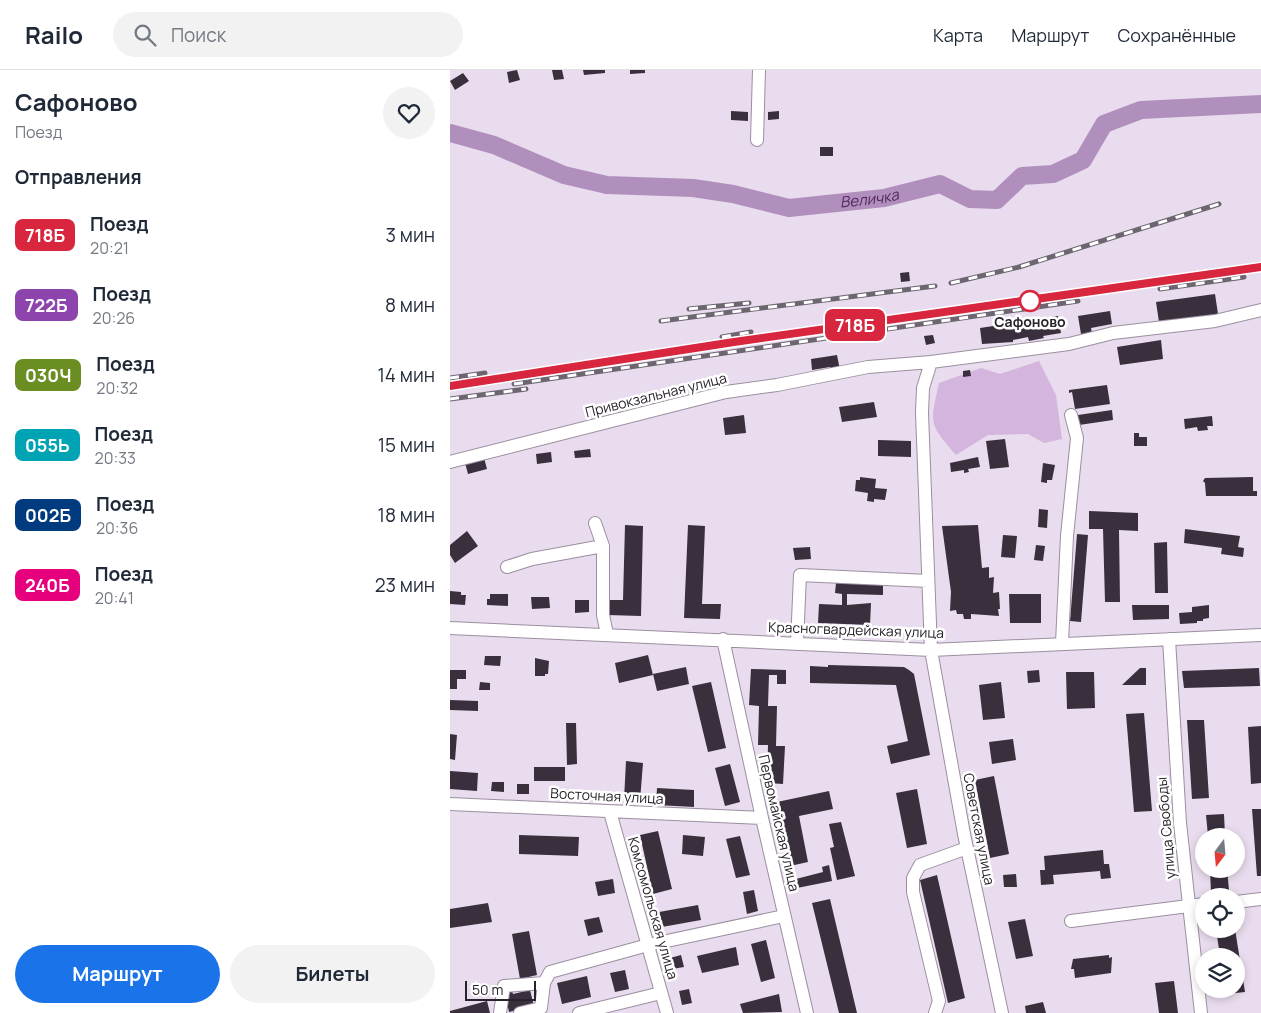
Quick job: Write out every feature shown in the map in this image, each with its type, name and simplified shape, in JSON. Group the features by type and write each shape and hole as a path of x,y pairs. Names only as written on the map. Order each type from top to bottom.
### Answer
{"street":[{"path":"757,140 759,70"},
{"name":"Привокзальная улица","path":"450,462 726,392 778,385 868,367 931,362 1069,344 1113,333 1216,321 1261,310"},
{"path":"930,650 922,413 923,388 931,362"},
{"path":"1062,643 1067,536 1077,438 1071,415"},
{"path":"595,523 603,546 603,615 607,634"},
{"path":"507,567 532,559 603,546"},
{"path":"797,643 800,575 928,581"},
{"name":"Красногвардейская улица","path":"450,628 723,639 930,650 1261,635"},
{"name":"Первомайская улица","path":"723,639 807,1013"},
{"name":"улица Свободы","path":"1169,639 1176,767 1188,905 1201,1013"},
{"name":"Советская улица","path":"930,650 967,848 1002,1013"},
{"name":"Восточная улица","path":"450,804 762,818"},
{"name":"Комсомольская улица","path":"610,812 667,1013"},
{"path":"935,1013 939,1001 914,892 913,878 920,865 967,848"},
{"path":"1245,901 1261,899"},
{"path":"1071,921 1195,905"},
{"path":"520,1013 541,1008 544,982 550,972 648,945 784,916"},
{"path":"500,1013 504,986 544,982"},
{"path":"579,1013 661,993"}],"shaded area":[{"path":"1039,361 1056,395 1062,439 1044,443 1028,434 988,435 956,455 940,436 934,422 934,407 939,383 981,368 1000,374"}],"building":[{"path":"517,70 520,80 509,83 507,72"},
{"path":"552,70 562,70 564,79 554,80"},
{"path":"583,70 605,70 605,73 584,75"},
{"path":"630,70 645,70 645,73 630,74"},
{"path":"463,73 469,81 455,90 450,81"},
{"path":"731,111 748,112 748,121 731,120"},
{"path":"779,111 779,119 768,120 768,112"},
{"path":"820,147 833,147 833,156 820,156"},
{"path":"909,272 910,281 901,282 900,273"},
{"path":"1215,294 1218,314 1159,322 1156,302"},
{"path":"1110,311 1112,324 1091,328 1092,333 1081,334 1078,316"},
{"path":"1058,316 1061,333 1029,341 1028,337 1013,340 1013,342 982,344 980,328"},
{"path":"933,335 935,343 926,345 924,336"},
{"path":"1161,340 1163,359 1120,365 1117,347"},
{"path":"837,355 840,370 831,371 830,367 812,370 811,359"},
{"path":"970,370 971,376 963,377 963,371"},
{"path":"1107,385 1110,404 1075,409 1072,392 1069,393 1069,390"},
{"path":"874,402 877,417 842,422 839,407"},
{"path":"1112,410 1113,420 1079,425 1078,415"},
{"path":"744,415 746,433 725,435 723,418"},
{"path":"1212,416 1213,426 1207,426 1208,430 1198,431 1197,427 1185,429 1184,419"},
{"path":"1134,433 1139,433 1139,437 1147,437 1147,446 1134,446"},
{"path":"1005,439 1009,467 990,469 986,441"},
{"path":"878,440 911,441 911,457 878,456"},
{"path":"590,449 591,457 575,458 574,451"},
{"path":"551,452 552,462 537,464 536,454"},
{"path":"483,454 487,469 468,474 464,459"},
{"path":"978,457 980,467 968,469 969,472 964,473 964,470 951,472 950,463"},
{"path":"1043,463 1055,465 1052,480 1047,480 1047,483 1041,482"},
{"path":"860,477 876,479 875,488 887,489 885,500 874,499 874,502 867,501 868,493 855,491 856,480 860,480"},
{"path":"1253,477 1253,491 1257,491 1257,496 1206,496 1205,483 1203,481 1205,478"},
{"path":"1039,509 1048,510 1047,528 1038,527"},
{"path":"1089,511 1138,513 1138,531 1119,530 1120,602 1105,602 1103,529 1089,529"},
{"path":"625,525 643,526 641,616 607,615 607,600 623,600"},
{"path":"688,525 705,526 702,604 721,604 720,619 684,618"},
{"path":"978,525 982,568 989,567 989,578 994,577 993,593 999,592 999,616 971,614 971,619 964,619 963,614 957,614 956,610 950,611 951,592 942,526"},
{"path":"1185,529 1240,536 1238,547 1244,548 1243,557 1221,554 1222,548 1184,543"},
{"path":"467,531 478,546 455,563 450,555 450,545"},
{"path":"1077,534 1088,535 1081,622 1070,621"},
{"path":"1003,535 1017,536 1015,558 1001,557"},
{"path":"1167,542 1168,593 1155,593 1154,543"},
{"path":"1036,545 1045,546 1043,561 1034,560"},
{"path":"810,547 811,559 795,560 793,548"},
{"path":"836,583 883,585 883,595 847,594 847,605 871,603 870,625 818,623 819,604 842,605 842,594 835,593"},
{"path":"450,591 461,592 461,595 466,595 465,605 450,604"},
{"path":"490,594 508,594 508,606 487,605 487,599 490,599"},
{"path":"1009,594 1041,594 1041,623 1010,623"},
{"path":"531,597 549,597 550,608 532,609"},
{"path":"575,600 589,600 589,612 575,613"},
{"path":"1132,605 1169,605 1169,619 1133,620"},
{"path":"1209,605 1209,618 1197,621 1197,623 1180,624 1179,613 1192,612 1192,607"},
{"path":"648,655 653,675 619,683 615,663"},
{"path":"485,656 501,656 500,666 484,665"},
{"path":"535,658 549,661 548,674 545,674 545,676 535,676"},
{"path":"828,665 904,667 914,674 930,755 891,764 887,746 908,741 896,685 810,683 810,666 828,667"},
{"path":"686,667 689,684 657,691 653,674"},
{"path":"1140,668 1146,668 1146,685 1122,685"},
{"path":"1259,668 1260,686 1184,688 1182,671"},
{"path":"751,669 786,670 786,684 777,684 777,675 769,675 768,706 777,706 776,746 785,746 783,784 767,783 768,745 758,745 759,706 749,705"},
{"path":"450,670 466,670 466,679 457,679 457,689 450,689"},
{"path":"1039,670 1040,682 1028,683 1027,671"},
{"path":"1066,672 1094,672 1095,708 1067,709"},
{"path":"480,682 490,683 490,690 479,690"},
{"path":"711,682 726,748 708,752 692,686"},
{"path":"1001,682 1005,718 983,720 979,685"},
{"path":"450,700 478,701 478,711 450,710"},
{"path":"1144,713 1152,811 1134,812 1126,714"},
{"path":"1187,720 1204,720 1209,798 1192,799"},
{"path":"566,723 576,723 577,764 567,765"},
{"path":"1261,726 1261,783 1251,784 1248,727"},
{"path":"450,734 457,735 455,760 450,759"},
{"path":"1013,739 1016,760 992,764 989,742"},
{"path":"626,761 643,763 640,801 624,800"},
{"path":"730,764 740,802 725,806 715,768"},
{"path":"534,767 565,767 565,781 534,781"},
{"path":"450,771 478,773 477,791 450,789"},
{"path":"994,776 1009,854 990,858 975,780"},
{"path":"492,782 504,782 504,792 491,791"},
{"path":"517,784 529,784 529,794 517,794"},
{"path":"657,788 694,790 694,807 656,805"},
{"path":"917,789 927,844 907,848 896,793"},
{"path":"829,791 833,809 799,816 808,862 790,866 777,802"},
{"path":"1252,809 1261,809 1261,876 1257,876"},
{"path":"1224,814 1225,828 1207,828 1206,815"},
{"path":"841,822 855,876 837,880 830,848 834,847 829,824"},
{"path":"658,831 672,889 653,894 640,835"},
{"path":"519,835 579,837 578,856 519,854"},
{"path":"683,835 705,837 703,856 682,854"},
{"path":"740,836 750,875 736,878 726,839"},
{"path":"1103,850 1104,864 1109,864 1111,878 1101,879 1100,871 1053,875 1054,884 1041,885 1040,870 1045,870 1044,856"},
{"path":"829,865 832,881 797,888 796,879 823,872 822,867"},
{"path":"1016,874 1017,887 1004,887 1003,875"},
{"path":"937,875 965,998 948,1003 920,880"},
{"path":"1210,878 1228,878 1229,888 1211,888"},
{"path":"613,879 615,893 598,896 595,882"},
{"path":"754,890 758,911 747,914 743,892"},
{"path":"830,899 857,1013 839,1013 812,903"},
{"path":"488,903 492,922 450,928 450,909"},
{"path":"698,905 701,920 662,927 659,912"},
{"path":"599,917 603,932 588,936 584,920"},
{"path":"1025,919 1033,956 1016,959 1008,922"},
{"path":"529,931 537,975 520,979 512,934"},
{"path":"1217,938 1236,938 1238,948 1219,948"},
{"path":"766,940 775,978 761,982 751,944"},
{"path":"736,947 739,965 702,973 697,956"},
{"path":"681,955 684,967 672,969 670,958"},
{"path":"1109,955 1109,958 1112,957 1111,973 1075,978 1074,969 1071,969 1073,959"},
{"path":"625,970 629,989 615,992 610,973"},
{"path":"587,976 591,997 562,1004 557,983"},
{"path":"1174,981 1178,1013 1159,1013 1155,983"},
{"path":"689,989 692,1003 682,1005 679,991"},
{"path":"530,990 534,1006 509,1012 505,993 512,991 513,994"},
{"path":"779,994 782,1012 743,1013 740,1004"},
{"path":"487,1001 490,1013 450,1013 450,1011"},
{"path":"1043,1002 1046,1013 1026,1013 1025,1006"}],"waterway":[{"name":"Величка","path":"450,133 494,145 564,175 607,185 693,188 733,194 789,208 884,198 940,184 970,199 997,200 1022,176 1053,174 1083,160 1104,124 1141,110 1261,104"}],"railway":[{"path":"951,283 1019,267 1219,204"},
{"path":"450,386 734,342 1261,267"},
{"path":"1160,289 1244,277"},
{"path":"661,321 935,286"},
{"path":"514,384 1078,301"},
{"path":"689,309 749,303"},
{"path":"722,337 751,332"},
{"path":"450,378 485,373"},
{"path":"450,399 526,389"}],"train":[{"name":"718Б","path":"450,386 734,342 1261,267"}],"place":[{"name":"Сафоново","path":"1030,301"}]}
